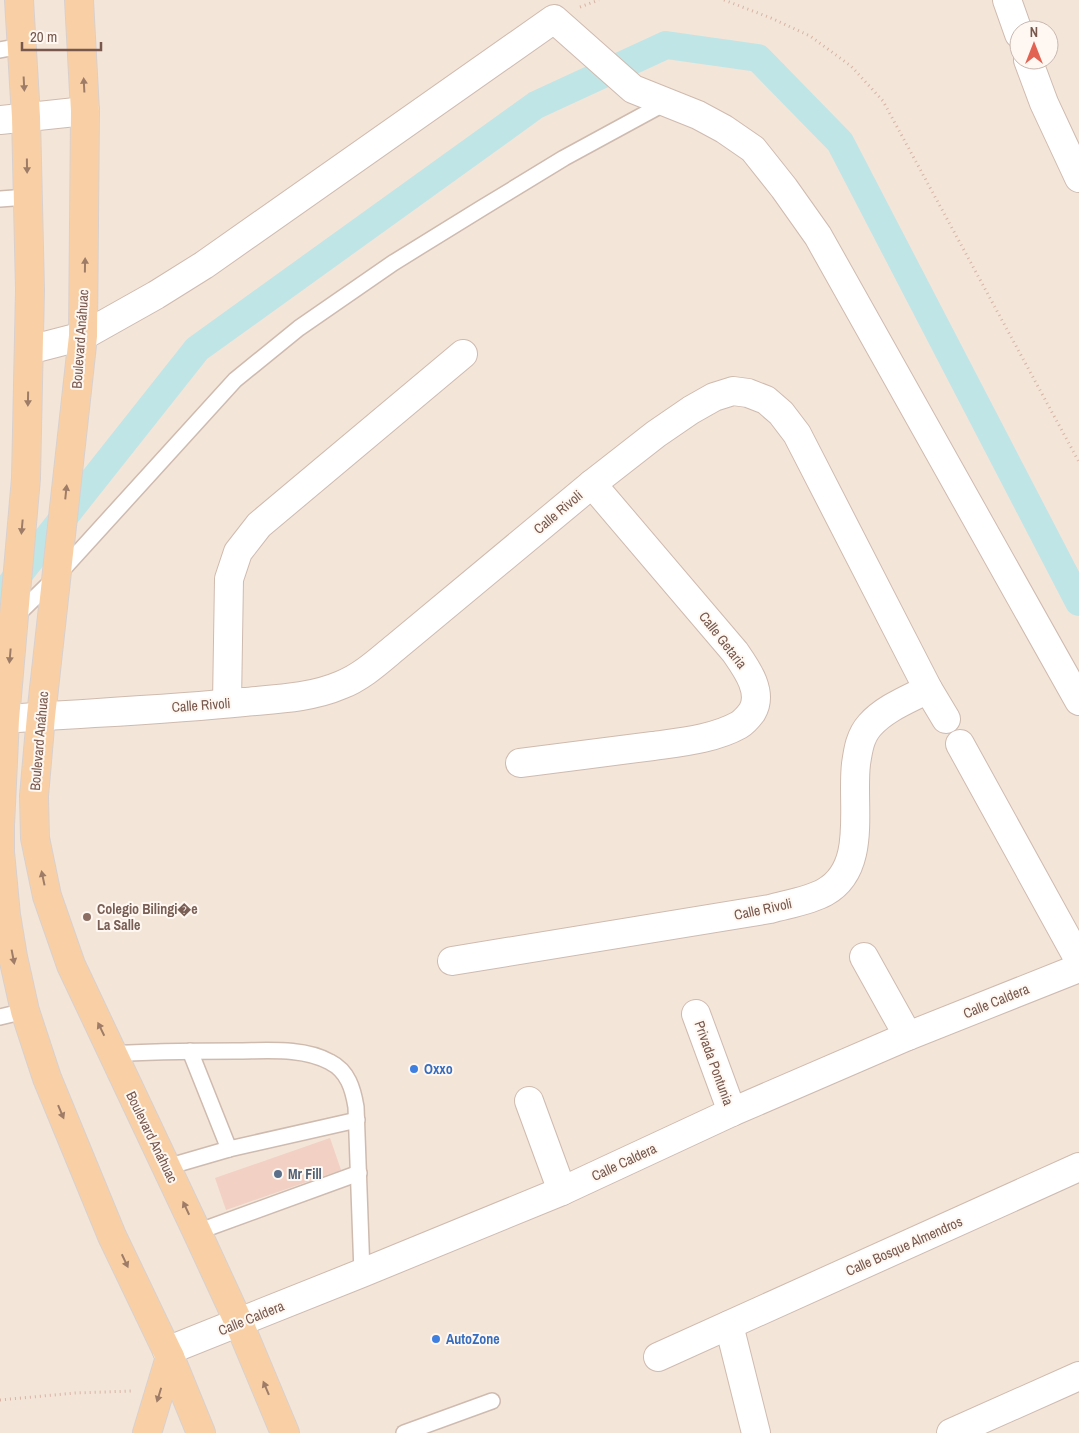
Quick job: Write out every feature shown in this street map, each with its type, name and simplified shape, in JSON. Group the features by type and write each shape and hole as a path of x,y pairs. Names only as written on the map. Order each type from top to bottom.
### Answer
{"main road":[{"path":"19,0 11,48 13,118 27,197 30,290 26,478 5,719 0,826 3,915 13,957 13,1014 47,1078 112,1236 169,1354 201,1433"},
{"name":"Boulevard Anáhuac","path":"79,0 85,112 83,336 41,716 34,796 35,838 47,896 58,930 87,1002 239,1323 285,1433"},
{"path":"147,1433 161,1390 169,1354"}],"street":[{"path":"1007,0 1014,20"},
{"path":"28,350 83,336 156,295 204,265 554,19 633,89 698,114 753,149 784,188 818,236 1079,701"},
{"path":"1032,70 1044,103 1079,178"},
{"path":"13,118 85,112"},
{"path":"227,703 229,579 238,552 246,540 260,525 463,354"},
{"name":"Calle Rivoli","path":"5,719 227,703 318,693 342,685 364,672 592,484 656,434 714,397 733,391 748,393 766,400 780,413 797,434 928,689 946,719"},
{"name":"Calle Getaria","path":"520,763 685,741 717,733 740,725 753,711 756,702 755,690 750,674 736,652 592,484"},
{"name":"Calle Rivoli","path":"452,961 770,909 825,892 838,882 849,866 856,821 855,777 861,738 869,726 881,714 928,689"},
{"path":"960,744 1079,960"},
{"path":"864,958 908,1036"},
{"name":"Calle Caldera","path":"169,1354 239,1323 562,1191 732,1112 908,1036 1079,968"},
{"name":"Privada Pontunia","path":"696,1014 732,1112"},
{"path":"528,1101 562,1191"},
{"name":"Calle Bosque Almendros","path":"658,1357 1079,1167"},
{"path":"729,1325 756,1433"},
{"path":"951,1433 1079,1376"}],"lane":[{"path":"14,613 56,577 235,380 299,328 392,263 564,158 667,102"},
{"path":"0,199 27,197"},
{"path":"112,1054 190,1051 284,1051 313,1055 331,1062 344,1074 352,1088 356,1107 362,1273"},
{"path":"190,1051 229,1149"},
{"path":"167,1168 229,1149 357,1120"},
{"path":"197,1232 358,1173"},
{"path":"404,1433 492,1401"}],"path":[{"path":"724,0 771,18 810,36 852,66 882,101 1079,462"},
{"path":"0,1400 75,1393 161,1390"}],"shaded area":[{"path":"0,0 1079,0 1079,1433 0,1433"}],"building":[{"name":"Mr Fill","path":"330,1138 341,1170 226,1210 215,1178"}],"waterway":[{"path":"0,598 197,349 536,105 666,45 758,58 840,142 1079,602"}],"place":[{"name":"Colegio Bilingi�e La Salle","path":"87,917"},
{"name":"Oxxo","path":"414,1069"},
{"name":"Mr Fill","path":"278,1174"},
{"name":"AutoZone","path":"436,1339"}]}
